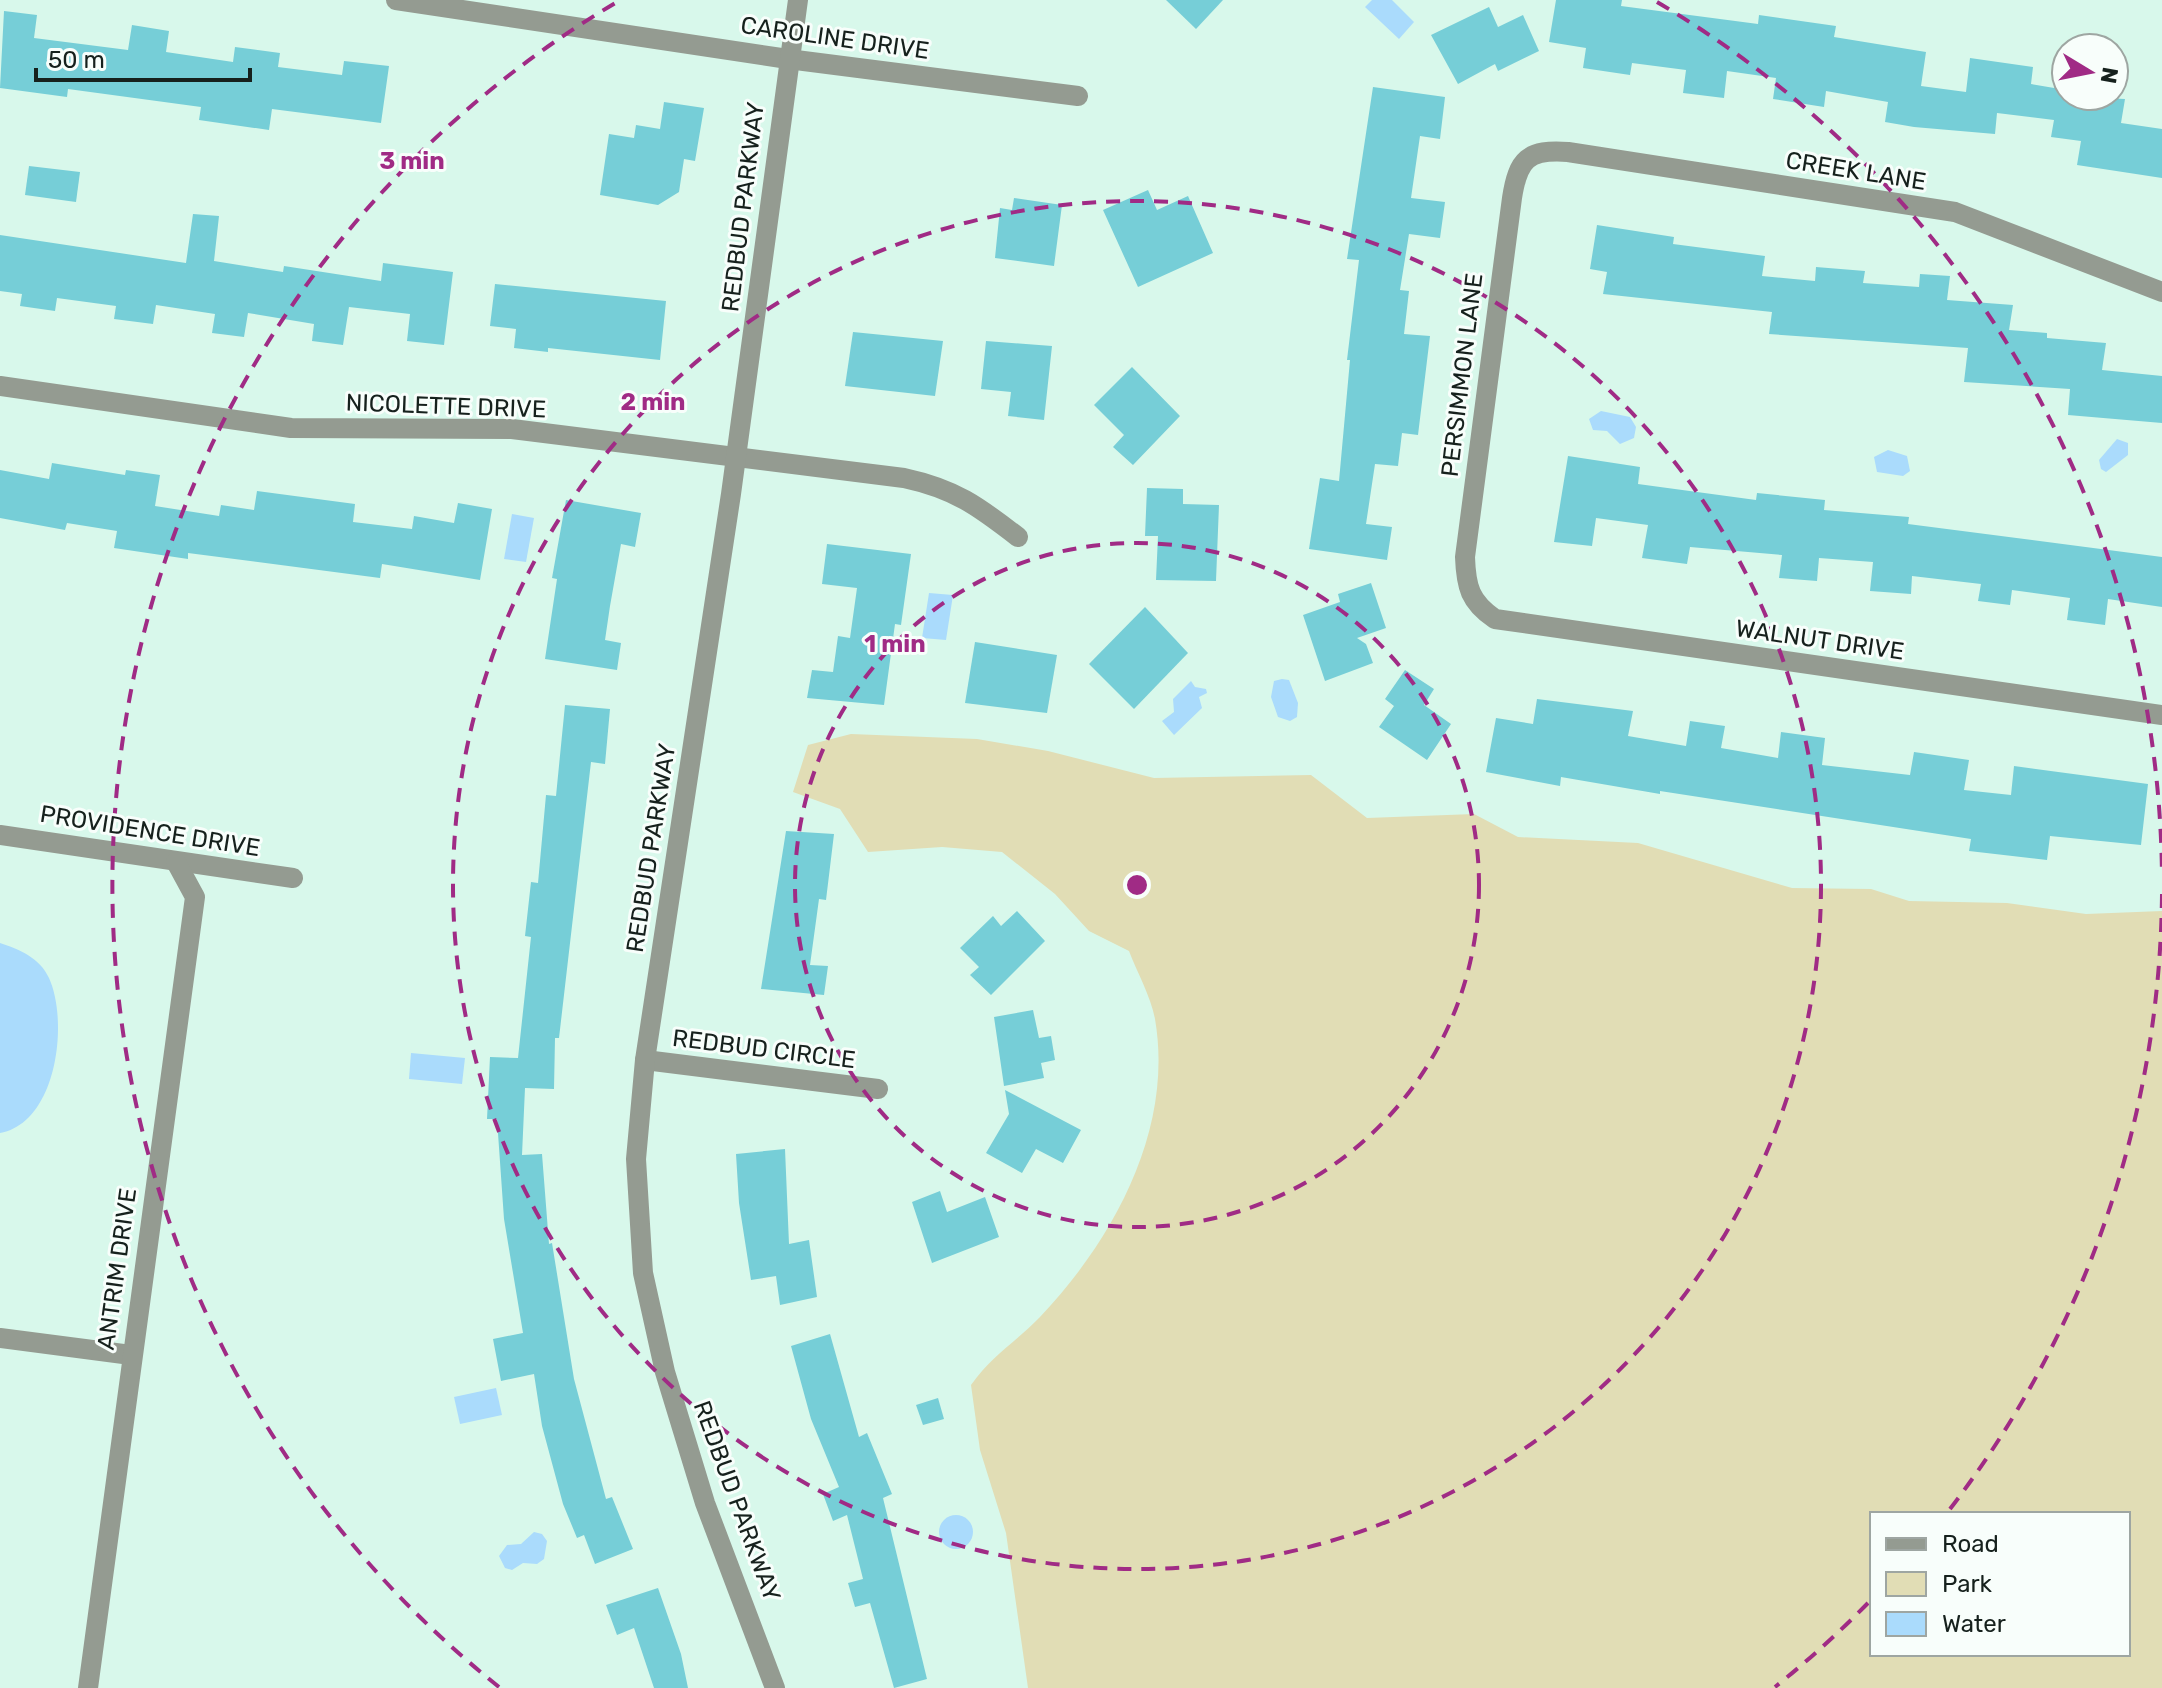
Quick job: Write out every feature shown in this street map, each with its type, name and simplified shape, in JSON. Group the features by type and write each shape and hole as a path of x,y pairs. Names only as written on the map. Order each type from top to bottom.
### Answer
{"street":[{"name":"CAROLINE DRIVE","path":"396,0 788,59 1078,96"},
{"name":"REDBUD PARKWAY","path":"775,1688 705,1503 665,1372 643,1273 636,1159 645,1060 736,458 798,0"},
{"name":"CREEK LANE","path":"1530,156 1548,151 1568,152 1955,212 2162,292"},
{"name":"PERSIMMON LANE","path":"1474,605 1465,581 1465,557 1515,178 1530,156"},
{"name":"NICOLETTE DRIVE","path":"0,386 291,428 512,429 904,478 942,487 976,505 1018,537"},
{"name":"WALNUT DRIVE","path":"1474,605 1495,619 1522,625 2162,715"},
{"name":"PROVIDENCE DRIVE","path":"0,835 293,878"},
{"name":"ANTRIM DRIVE","path":"88,1688 195,897 176,862"},
{"name":"REDBUD CIRCLE","path":"645,1060 878,1089"},
{"path":"0,1338 131,1355"}],"green space":[{"path":"851,734 977,739 1048,751 1154,778 1311,775 1367,818 1474,814 1518,837 1638,843 1792,888 1871,889 1909,901 2007,903 2086,914 2162,911 2162,1688 1028,1688 1006,1533 980,1450 971,1385 1067,1286 1114,1217 1146,1141 1155,1101 1159,1060 1153,1011 1129,951 1089,931 1055,894 1002,852 942,847 868,852 840,809 793,792 808,745"}],"water":[{"path":"1372,0 1392,0 1414,22 1399,39 1365,7"},
{"path":"1601,411 1630,417 1636,427 1634,438 1620,444 1607,431 1593,430 1589,419"},
{"path":"2117,439 2128,443 2128,455 2106,472 2101,469 2099,460"},
{"path":"1888,450 1907,456 1910,471 1903,476 1877,472 1874,457"},
{"path":"512,514 534,518 526,562 504,559"},
{"path":"929,593 953,595 946,640 922,638"},
{"path":"1289,680 1298,703 1297,717 1290,721 1278,717 1271,697 1274,681"},
{"path":"1191,681 1195,687 1206,689 1207,693 1199,697 1202,708 1174,735 1162,721 1174,712 1173,699"},
{"path":"0,943 28,955 45,971 55,997 58,1019 53,1068 46,1091 35,1111 19,1125 0,1133"},
{"path":"411,1053 465,1058 462,1084 409,1079"},
{"path":"496,1388 502,1415 460,1424 454,1397"},
{"path":"956,1515 968,1520 973,1532 968,1544 956,1549 944,1544 939,1532 944,1520"},
{"path":"534,1532 542,1534 547,1541 544,1559 537,1564 523,1563 512,1570 505,1568 499,1556 507,1545 521,1544"}],"building":[{"path":"1166,0 1223,0 1196,29"},
{"path":"1556,0 1622,0 1621,6 1758,24 1759,15 1836,26 1834,37 1926,52 1921,86 1966,92 1970,58 2033,67 2031,84 2050,87 2050,112 2123,112 2121,123 2162,129 2162,178 2077,165 2081,141 2051,137 2054,120 1997,113 1995,134 1914,127 1885,122 1888,102 1826,91 1824,107 1773,99 1776,78 1727,71 1724,98 1683,93 1686,70 1632,63 1630,75 1583,68 1586,48 1549,42"},
{"path":"1489,7 1498,27 1523,15 1539,51 1498,71 1495,64 1458,84 1431,35"},
{"path":"4,11 37,15 34,38 128,50 132,25 169,31 166,52 233,62 235,47 280,53 278,67 342,75 344,61 389,66 381,123 272,109 269,130 199,120 201,107 68,89 67,97 0,88"},
{"path":"1373,87 1445,97 1440,139 1420,136 1411,198 1445,202 1440,238 1409,234 1400,290 1409,291 1404,334 1430,336 1418,435 1402,433 1398,466 1375,464 1366,524 1392,527 1387,560 1309,549 1320,478 1339,481 1350,360 1347,360 1359,260 1347,259"},
{"path":"664,102 704,108 695,161 684,159 679,192 658,205 600,195 609,134 634,138 636,125 660,129"},
{"path":"29,166 80,172 76,202 25,195"},
{"path":"1148,190 1157,210 1188,196 1213,253 1138,287 1103,210"},
{"path":"1014,198 1062,205 1054,266 995,258 1000,208 1012,210"},
{"path":"193,214 219,216 214,261 283,272 284,266 381,281 383,263 453,272 444,345 407,341 410,314 349,307 343,345 312,341 314,324 248,313 244,337 212,333 215,314 156,305 153,324 114,319 116,306 57,298 55,311 20,306 22,294 0,291 0,235 186,263"},
{"path":"1597,225 1674,237 1673,244 1765,256 1762,276 1815,281 1816,267 1865,271 1863,283 1919,287 1920,274 1950,276 1947,300 2013,305 2009,330 2047,333 2047,338 2106,343 2102,370 2162,376 2162,423 2068,415 2070,389 1964,382 1968,348 1769,334 1772,312 1603,294 1607,272 1590,269"},
{"path":"495,284 666,301 660,360 548,348 548,352 514,348 516,329 490,326"},
{"path":"853,332 943,341 935,396 845,386"},
{"path":"986,341 1052,346 1044,420 1008,416 1011,392 981,389"},
{"path":"1132,367 1180,416 1133,465 1113,447 1124,435 1094,405"},
{"path":"1568,456 1640,467 1638,484 1756,500 1757,493 1825,500 1824,510 1909,517 1908,524 2162,557 2162,607 2108,599 2105,625 2067,620 2070,598 2012,590 2010,605 1978,601 1981,584 1912,576 1911,594 1870,591 1873,562 1819,558 1817,581 1779,578 1782,555 1690,547 1687,564 1642,558 1648,525 1596,518 1592,546 1554,542"},
{"path":"52,463 125,475 126,470 160,475 155,506 219,516 221,505 254,510 257,491 355,504 353,522 412,529 414,516 454,523 458,503 492,509 480,580 382,564 380,578 188,553 188,559 114,548 117,531 67,523 65,530 0,518 0,470 49,479"},
{"path":"1147,488 1183,489 1183,504 1219,505 1216,581 1156,580 1158,536 1145,536"},
{"path":"566,500 641,513 635,547 621,544 610,606 605,640 621,643 617,670 545,659 557,579 552,578"},
{"path":"827,544 911,554 901,625 895,624 884,705 807,698 812,670 833,672 838,636 850,638 857,588 822,584"},
{"path":"1371,583 1386,628 1357,638 1366,644 1373,663 1325,681 1303,615 1340,602 1338,594"},
{"path":"1145,607 1188,653 1134,709 1089,664"},
{"path":"975,642 1057,655 1047,713 965,703"},
{"path":"1405,670 1434,689 1424,705 1451,724 1427,760 1379,727 1394,706 1385,699"},
{"path":"1537,699 1633,711 1628,736 1686,746 1690,721 1725,726 1721,748 1778,758 1781,732 1825,738 1822,765 1910,775 1914,752 1969,760 1964,790 2011,795 2014,766 2148,784 2141,845 2050,836 2047,860 1969,851 1971,839 1561,777 1560,786 1486,772 1496,718 1533,724"},
{"path":"565,705 610,709 605,764 591,762 559,1038 555,1038 554,1089 525,1088 522,1155 542,1154 549,1244 552,1243 574,1379 606,1499 612,1497 633,1549 595,1564 584,1535 577,1538 563,1504 542,1426 534,1374 501,1381 493,1339 523,1333 504,1219 497,1119 487,1119 490,1057 518,1058 531,937 525,936 531,882 538,883 546,795 556,796"},
{"path":"786,831 834,834 826,900 819,899 810,965 828,966 824,995 761,989"},
{"path":"1017,911 1045,941 991,995 970,975 979,967 960,948 993,916 1001,926"},
{"path":"1033,1010 1039,1038 1051,1036 1055,1060 1041,1063 1044,1078 1004,1086 994,1017"},
{"path":"1005,1090 1081,1130 1063,1163 1036,1149 1022,1173 986,1153 1009,1114"},
{"path":"785,1149 789,1244 809,1240 817,1297 780,1305 776,1276 751,1280 739,1203 736,1154"},
{"path":"940,1191 947,1212 985,1197 999,1237 932,1263 912,1202"},
{"path":"830,1334 859,1437 867,1433 892,1494 883,1498 927,1679 894,1688 870,1603 855,1607 848,1583 863,1579 847,1515 833,1521 823,1494 839,1487 811,1419 791,1346"},
{"path":"938,1398 944,1419 923,1425 916,1405"},
{"path":"658,1588 681,1654 688,1688 654,1688 634,1628 617,1635 606,1605"}]}
